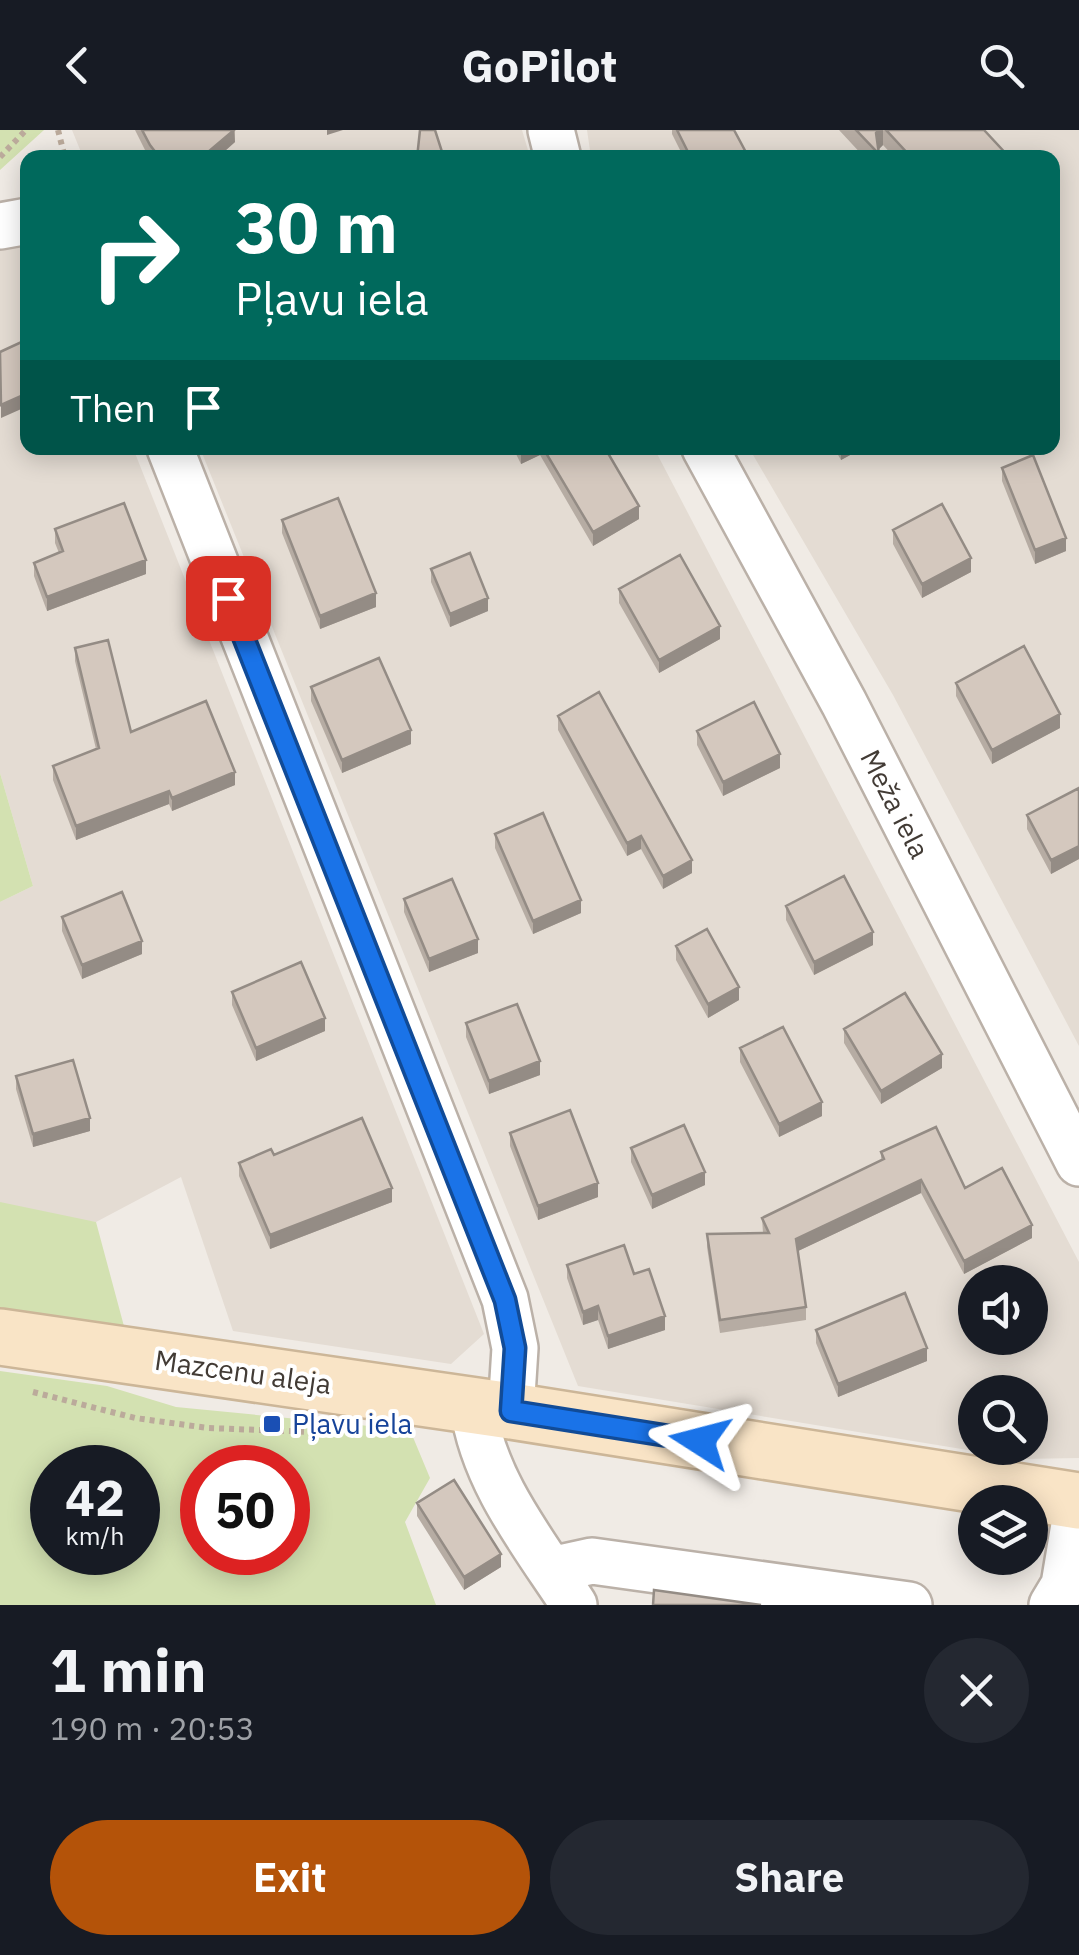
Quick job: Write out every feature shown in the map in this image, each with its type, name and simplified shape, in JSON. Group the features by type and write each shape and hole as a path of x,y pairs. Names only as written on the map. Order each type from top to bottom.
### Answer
{"main road":[{"name":"Mazcenu aleja","path":"0,1336 492,1408 1078,1501"}],"street":[{"path":"173,455 505,1300 515,1348 478,1447 563,1588 592,1561 909,1605"},
{"name":"Meža iela","path":"708,455 844,703 1079,1163"},
{"path":"1052,1605 1064,1584 1078,1501"}],"path":[{"path":"0,157 26,130"}],"shaded area":[{"path":"72,130 522,130 528,150 80,150"},
{"path":"587,130 1079,130 1079,1046 893,695 753,455 1060,455 1060,150 590,150"},
{"path":"20,245 20,455 136,455 484,1334 451,1364 233,1331 181,1177 96,1222 0,1211 0,902 33,886 0,773 0,246"},
{"path":"203,455 658,455 1079,1262 1079,1458 1048,1459 1048,1375 958,1375 958,1448 578,1386"}],"green space":[{"path":"0,130 44,130 20,150 0,170"},
{"path":"0,773 33,886 0,902"},
{"path":"0,1202 96,1222 125,1330 0,1313"},
{"path":"0,1371 107,1386 176,1407 410,1430 430,1478 405,1522 436,1605 0,1605"}],"building":[{"path":"142,130 234,130 210,150 154,150"},
{"path":"420,130 435,130 441,150 418,150"},
{"path":"677,130 734,130 745,150 687,150"},
{"path":"856,130 879,130 878,150"},
{"path":"886,130 984,130 1003,150 905,150"},
{"path":"20,343 20,397 1,405 0,352"},
{"path":"547,455 609,455 639,506 593,532"},
{"path":"1033,455 1066,538 1035,550 1002,468"},
{"path":"338,498 376,593 320,616 282,520"},
{"path":"124,503 146,560 47,597 34,563 63,551 55,529"},
{"path":"942,504 971,558 922,584 893,530"},
{"path":"470,553 488,598 450,614 431,569"},
{"path":"680,555 720,626 659,660 619,589"},
{"path":"108,640 131,732 206,701 235,772 172,798 169,791 76,826 53,766 99,748 75,648"},
{"path":"1024,646 1060,714 992,750 956,683"},
{"path":"379,658 411,730 342,760 311,687"},
{"path":"599,692 692,860 663,876 641,836 627,843 558,716"},
{"path":"754,702 780,754 723,782 697,731"},
{"path":"1079,788 1079,846 1051,860 1027,815"},
{"path":"543,813 581,900 533,921 495,834"},
{"path":"844,876 873,932 814,962 786,906"},
{"path":"452,879 478,939 429,959 404,899"},
{"path":"122,892 142,941 82,965 62,917"},
{"path":"707,929 739,987 708,1004 676,946"},
{"path":"301,962 325,1018 256,1048 232,992"},
{"path":"905,993 942,1054 881,1091 844,1029"},
{"path":"517,1004 540,1061 489,1081 466,1023"},
{"path":"783,1027 822,1102 779,1124 740,1048"},
{"path":"73,1060 90,1118 33,1134 16,1076"},
{"path":"570,1110 598,1183 538,1206 510,1133"},
{"path":"362,1118 392,1188 270,1235 239,1163 271,1149 274,1155"},
{"path":"684,1125 705,1172 652,1195 631,1148"},
{"path":"936,1127 965,1188 1002,1168 1032,1225 964,1261 921,1180 796,1239 806,1307 720,1320 707,1234 769,1233 762,1218 884,1159 881,1152"},
{"path":"624,1245 634,1274 649,1269 665,1316 608,1336 598,1306 583,1312 567,1265"},
{"path":"905,1293 927,1348 838,1384 816,1330"},
{"path":"454,1480 501,1554 464,1577 417,1503"},
{"path":"654,1590 761,1605 653,1605"}],"place":[{"name":"Pļavu iela","path":"272,1424"}],"route":[{"path":"228,598 505,1300 515,1348 511,1411 700,1441"}]}
